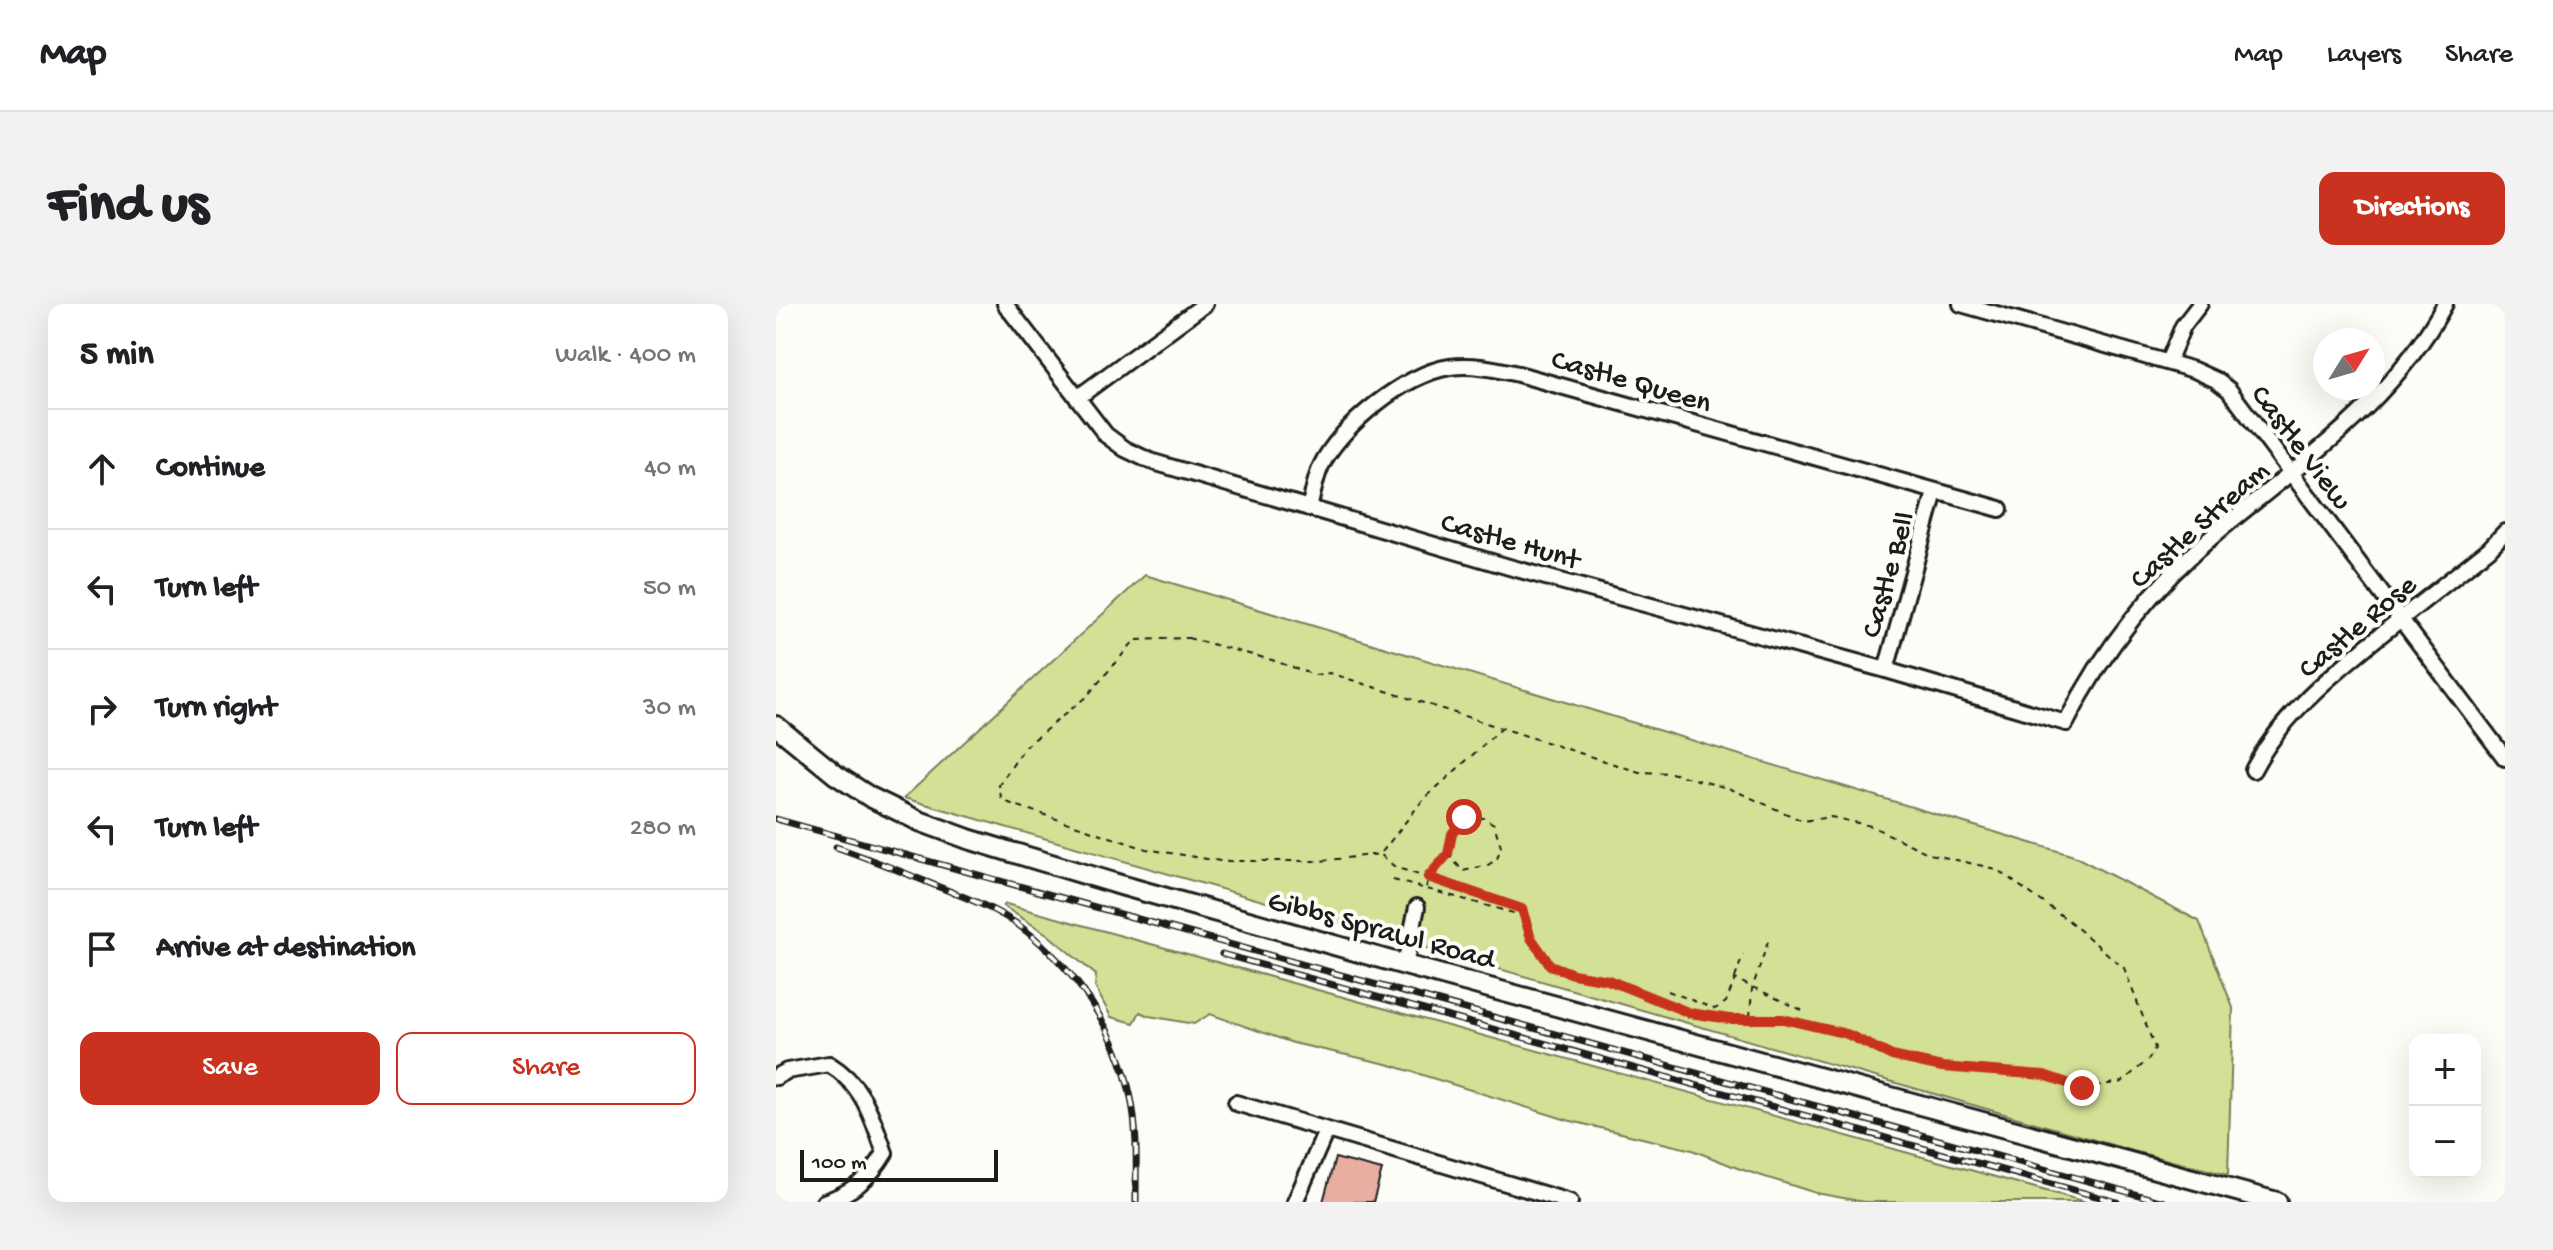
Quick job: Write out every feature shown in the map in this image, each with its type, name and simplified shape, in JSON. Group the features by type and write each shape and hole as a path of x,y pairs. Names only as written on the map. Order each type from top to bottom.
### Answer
{"main road":[{"name":"Gibbs Sprawl Road","path":"776,726 836,775 870,797 919,821 968,839 1405,965 2277,1202"}],"street":[{"name":"Castle Hunt","path":"1005,304 1106,435 1137,455 1163,466 1509,567 1886,670 2066,723"},
{"path":"1077,398 1205,304"},
{"name":"Castle View","path":"1961,304 1987,307 2194,370 2229,390 2505,758"},
{"path":"2168,362 2183,326 2200,304"},
{"name":"Castle Stream","path":"2066,723 2081,694 2146,601 2218,532 2364,412 2408,361 2445,304"},
{"name":"Castle Queen","path":"1309,508 1320,468 1333,445 1367,412 1423,375 1448,367 1475,365 1518,374 2000,509"},
{"name":"Castle Bell","path":"1886,670 1935,492"},
{"name":"Castle Rose","path":"2253,770 2269,742 2310,697 2344,665 2489,549 2505,532"},
{"path":"1405,965 1417,907"},
{"path":"776,1077 787,1071 829,1064 847,1074 869,1107 885,1153 872,1174 844,1195 824,1202"},
{"path":"1236,1103 1570,1202"},
{"path":"1295,1202 1326,1131"}],"path":[{"path":"1380,854 1395,867 1522,909 1531,938 1550,965 1573,974 1608,980 1690,1013 1729,1019 1783,1019 1847,1034 1892,1056 1942,1067 2044,1075 2082,1088 2122,1082 2149,1059 2155,1048 2124,968 2068,920 1996,869 1930,854 1871,826 1831,817 1803,821 1731,789 1671,773 1639,772 1503,727 1330,673 1314,675 1272,660 1188,638 1135,640 1087,696 1025,747 999,785 1001,797 1009,803 1146,849 1220,861 1320,861 1380,854 1422,801 1503,727"},
{"path":"1426,889 1428,877 1448,854 1452,834 1464,817 1484,818 1494,824 1501,847 1497,859 1488,865 1463,871 1448,854"},
{"path":"1393,880 1524,916"},
{"path":"1750,1018 1752,989 1770,936"},
{"path":"1668,991 1715,1009 1726,1002 1743,955"},
{"path":"1735,979 1806,1012"}],"green space":[{"path":"1145,575 2074,856 2199,921 2233,1008 2228,1175 2133,1151 904,798"},
{"path":"1006,904 2086,1202 1865,1202 1816,1193 1692,1150 1567,1120 1387,1064 1293,1043 1210,1014 1194,1024 1140,1012 1134,1023 1111,1017 1095,987 1096,975 1047,934 1003,906"}],"building":[{"path":"1335,1158 1382,1170 1373,1202 1323,1202"}],"railway":[{"path":"776,819 2164,1202"},
{"path":"836,847 982,904 1002,915 1041,944 1076,982 1105,1025 1125,1073 1135,1124 1136,1202"},
{"path":"1222,954 2117,1202"}],"route":[{"path":"1464,817 1452,834 1448,854 1428,877 1522,909 1531,938 1550,965 1573,974 1608,980 1690,1013 1729,1019 1783,1019 1847,1034 1892,1056 1942,1067 2044,1075 2082,1088"}]}
